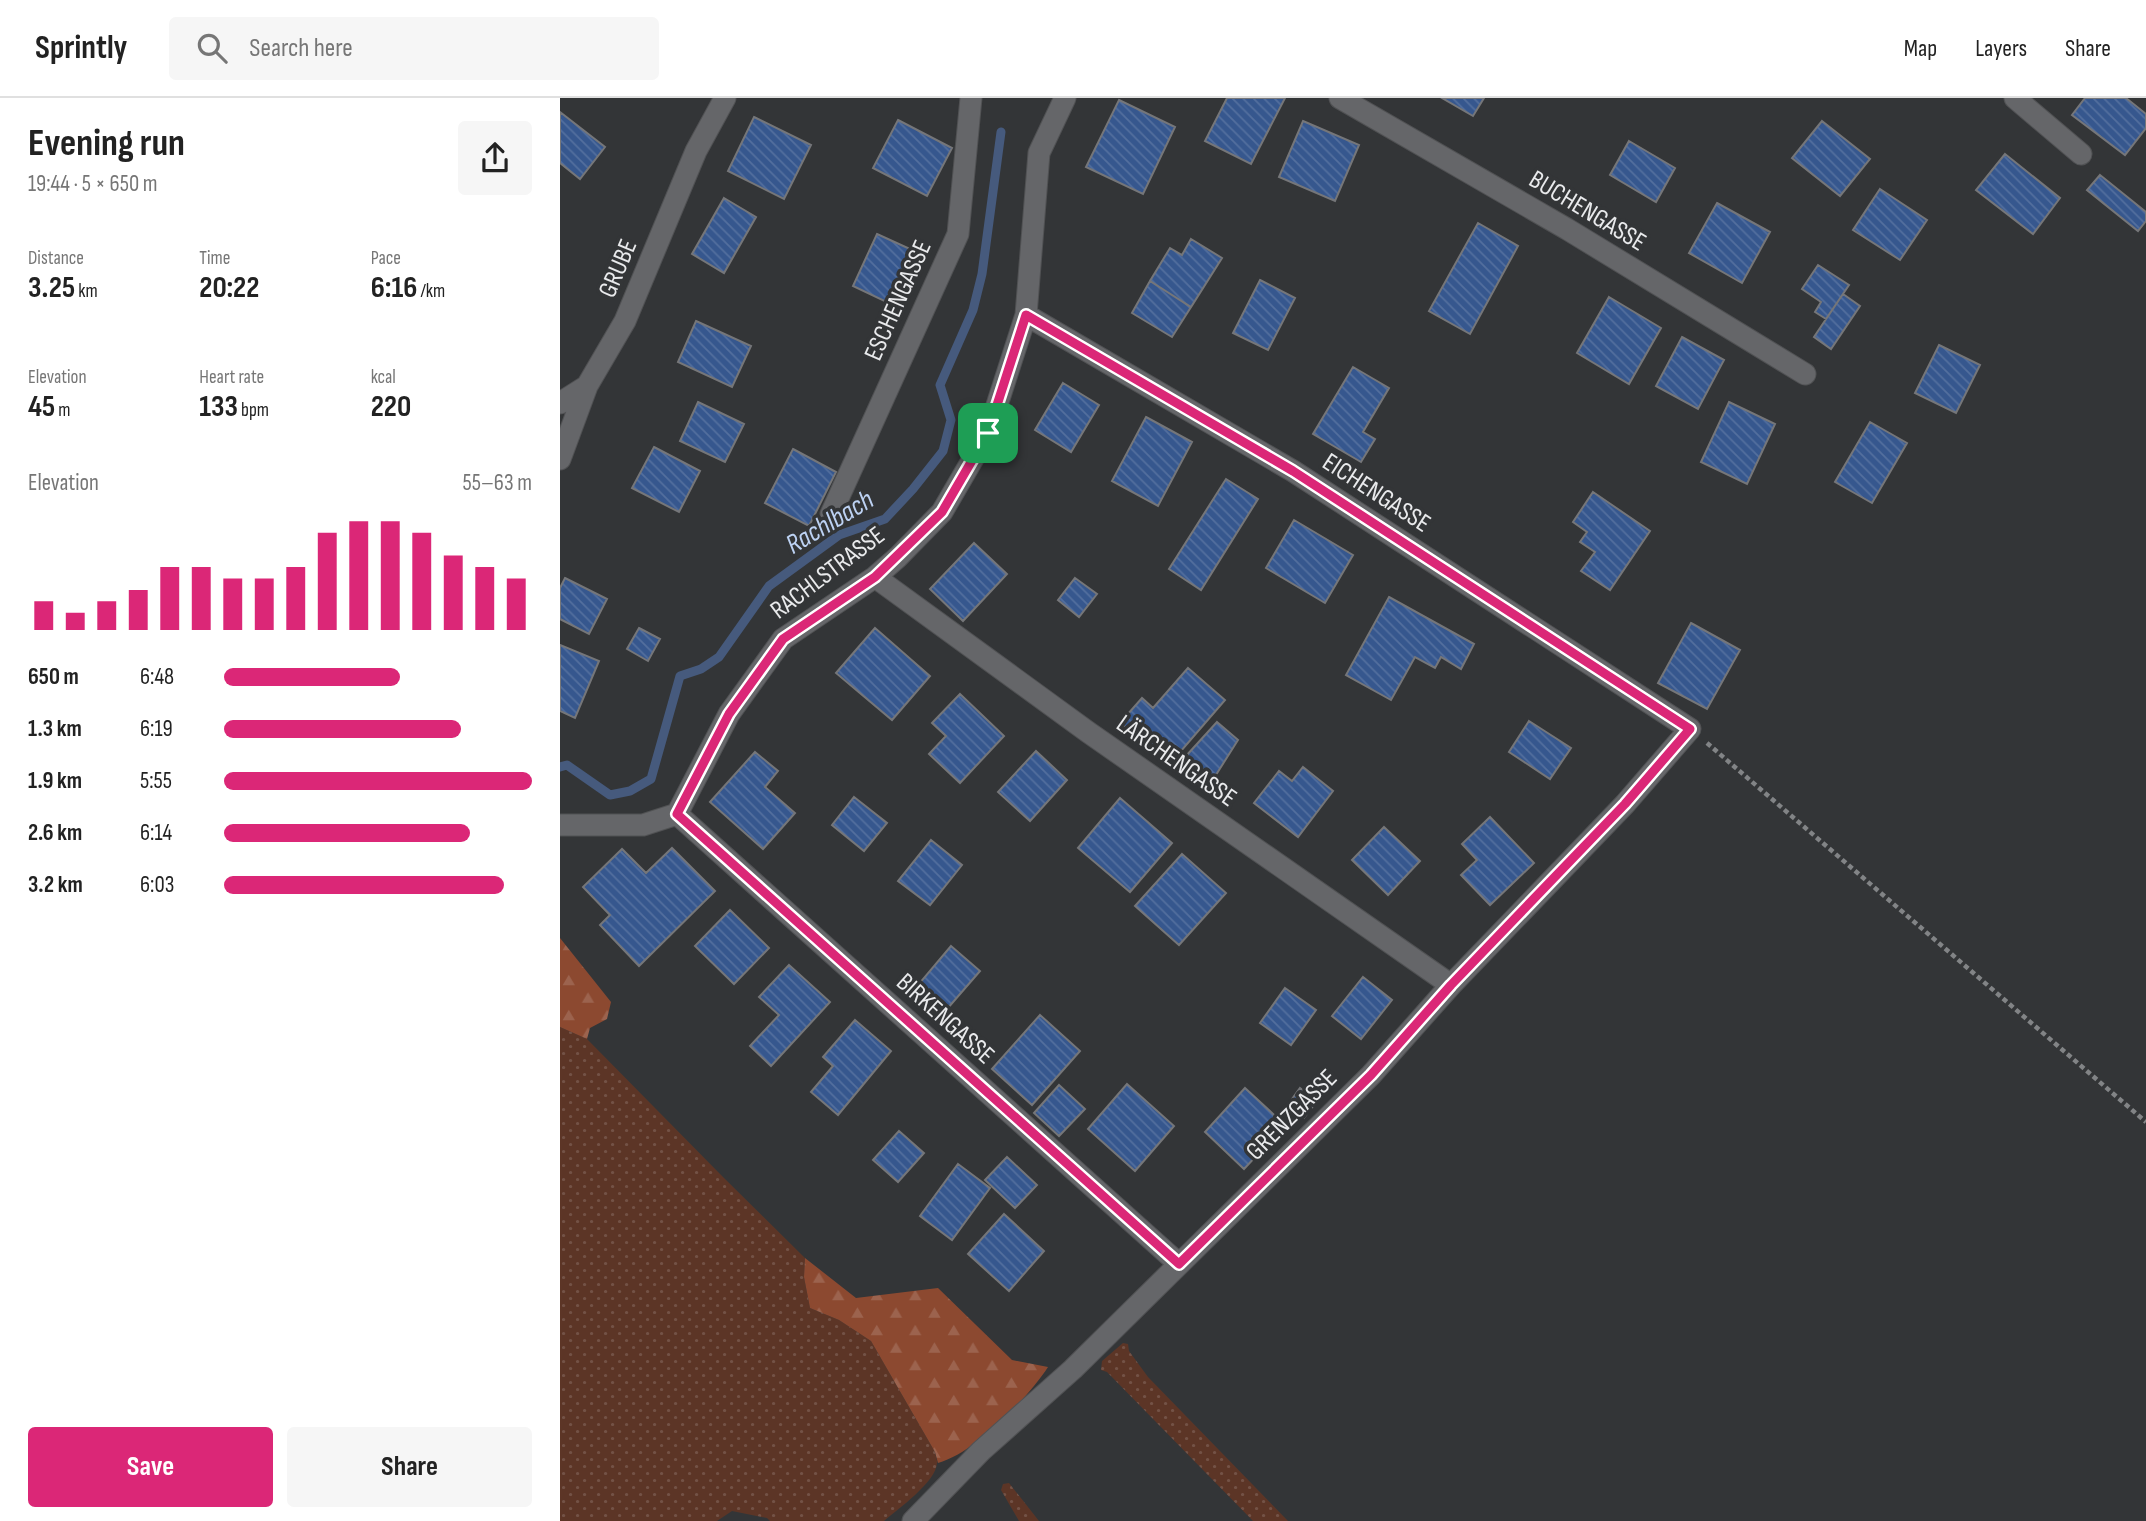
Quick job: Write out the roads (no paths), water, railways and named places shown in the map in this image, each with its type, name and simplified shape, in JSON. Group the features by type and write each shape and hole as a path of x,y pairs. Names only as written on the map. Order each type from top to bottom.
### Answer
{"street":[{"name":"GRUBE","path":"560,459 587,386 625,321 696,151 725,98"},
{"name":"ESCHENGASSE","path":"831,514 958,234 971,98"},
{"name":"RACHLSTRASSE","path":"677,814 729,714 783,639 875,577 942,512 988,433 1026,315 1039,153 1065,98"},
{"name":"BUCHENGASSE","path":"1340,98 1567,229 1805,374"},
{"path":"2015,98 2081,154"},
{"name":"EICHENGASSE","path":"1026,315 1293,471 1690,729"},
{"path":"560,403 587,386"},
{"name":"LÄRCHENGASSE","path":"875,577 1088,733 1451,985"},
{"name":"GRENZGASSE","path":"913,1521 981,1451 1073,1370 1371,1075 1451,985 1625,804 1690,729"},
{"path":"560,825 643,825 677,814"},
{"name":"BIRKENGASSE","path":"677,814 1179,1264"}],"waterway":[{"name":"Rachlbach","path":"560,767 567,765 610,795 630,791 651,779 680,676 701,669 719,657 769,586 839,535 885,519 943,451 951,420 940,385 973,310 982,274 1001,132"}]}
